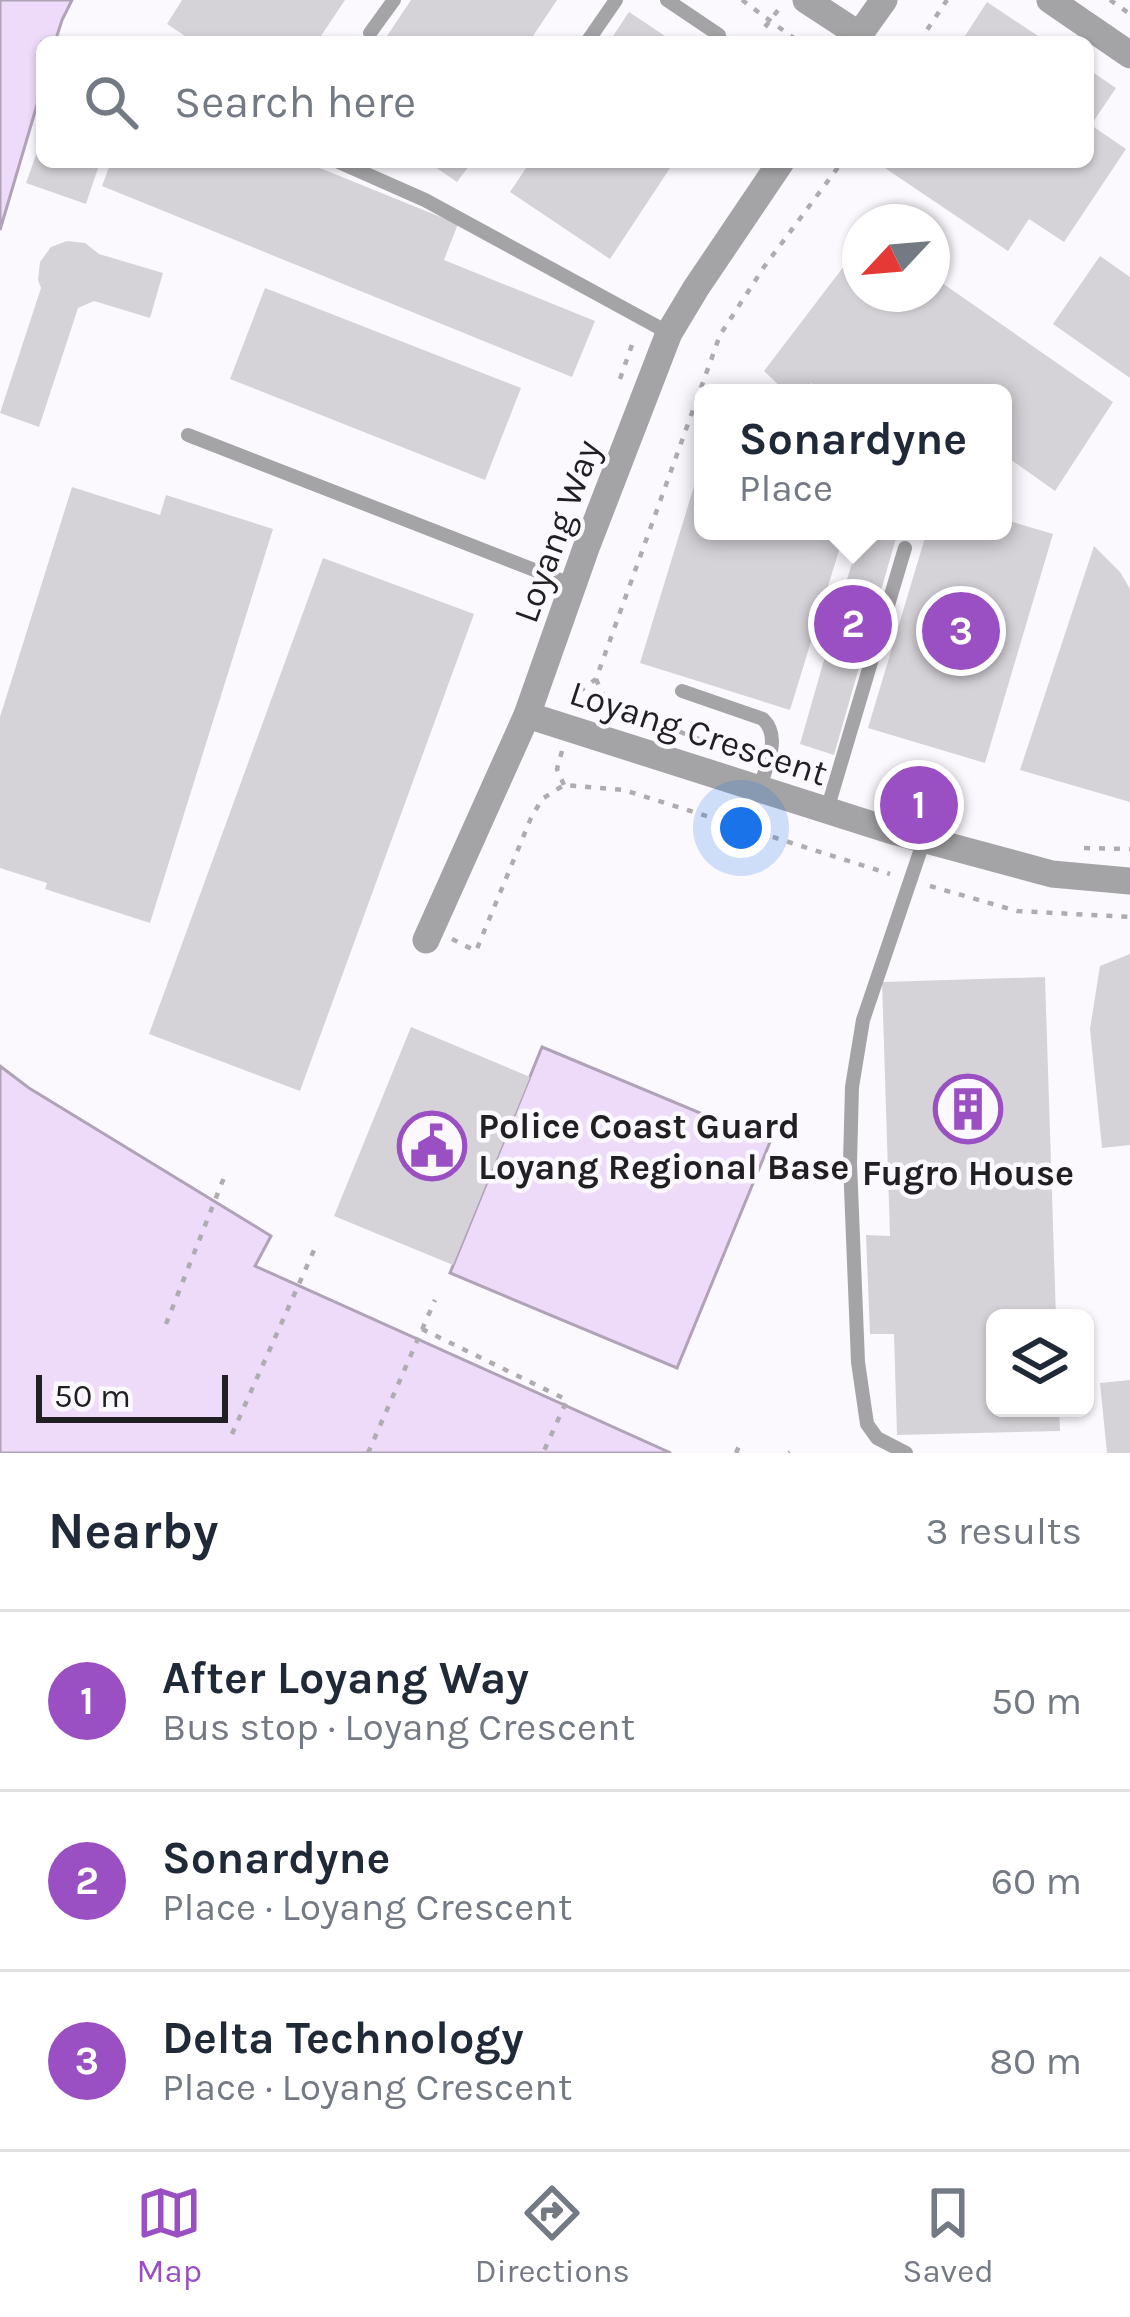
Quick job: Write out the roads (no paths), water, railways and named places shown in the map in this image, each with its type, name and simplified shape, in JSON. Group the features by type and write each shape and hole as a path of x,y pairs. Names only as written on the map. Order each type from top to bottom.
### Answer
{"street":[{"path":"806,0 853,36"},
{"path":"857,36 884,0"},
{"path":"1050,0 1130,55"},
{"name":"Loyang Way","path":"429,934 527,715 669,333 777,168"},
{"name":"Loyang Crescent","path":"527,715 924,840 1052,874 1130,881"}],"lane":[{"path":"370,33 394,0"},
{"path":"591,36 616,0"},
{"path":"667,0 719,35"},
{"path":"353,168 425,200 669,333"},
{"path":"188,435 573,585"},
{"path":"827,810 905,548"},
{"path":"682,691 770,724 773,738 759,789"},
{"path":"906,1453 877,1438 867,1424 858,1362 850,1163 852,1087 863,1020 924,840"}],"place":[{"name":"Sonardyne","path":"853,624"},
{"name":"Delta Technology","path":"961,631"},
{"name":"After Loyang Way","path":"919,805"},
{"name":"Fugro House","path":"968,1109"},
{"name":"Police Coast Guard Loyang Regional Base","path":"432,1146"}]}
